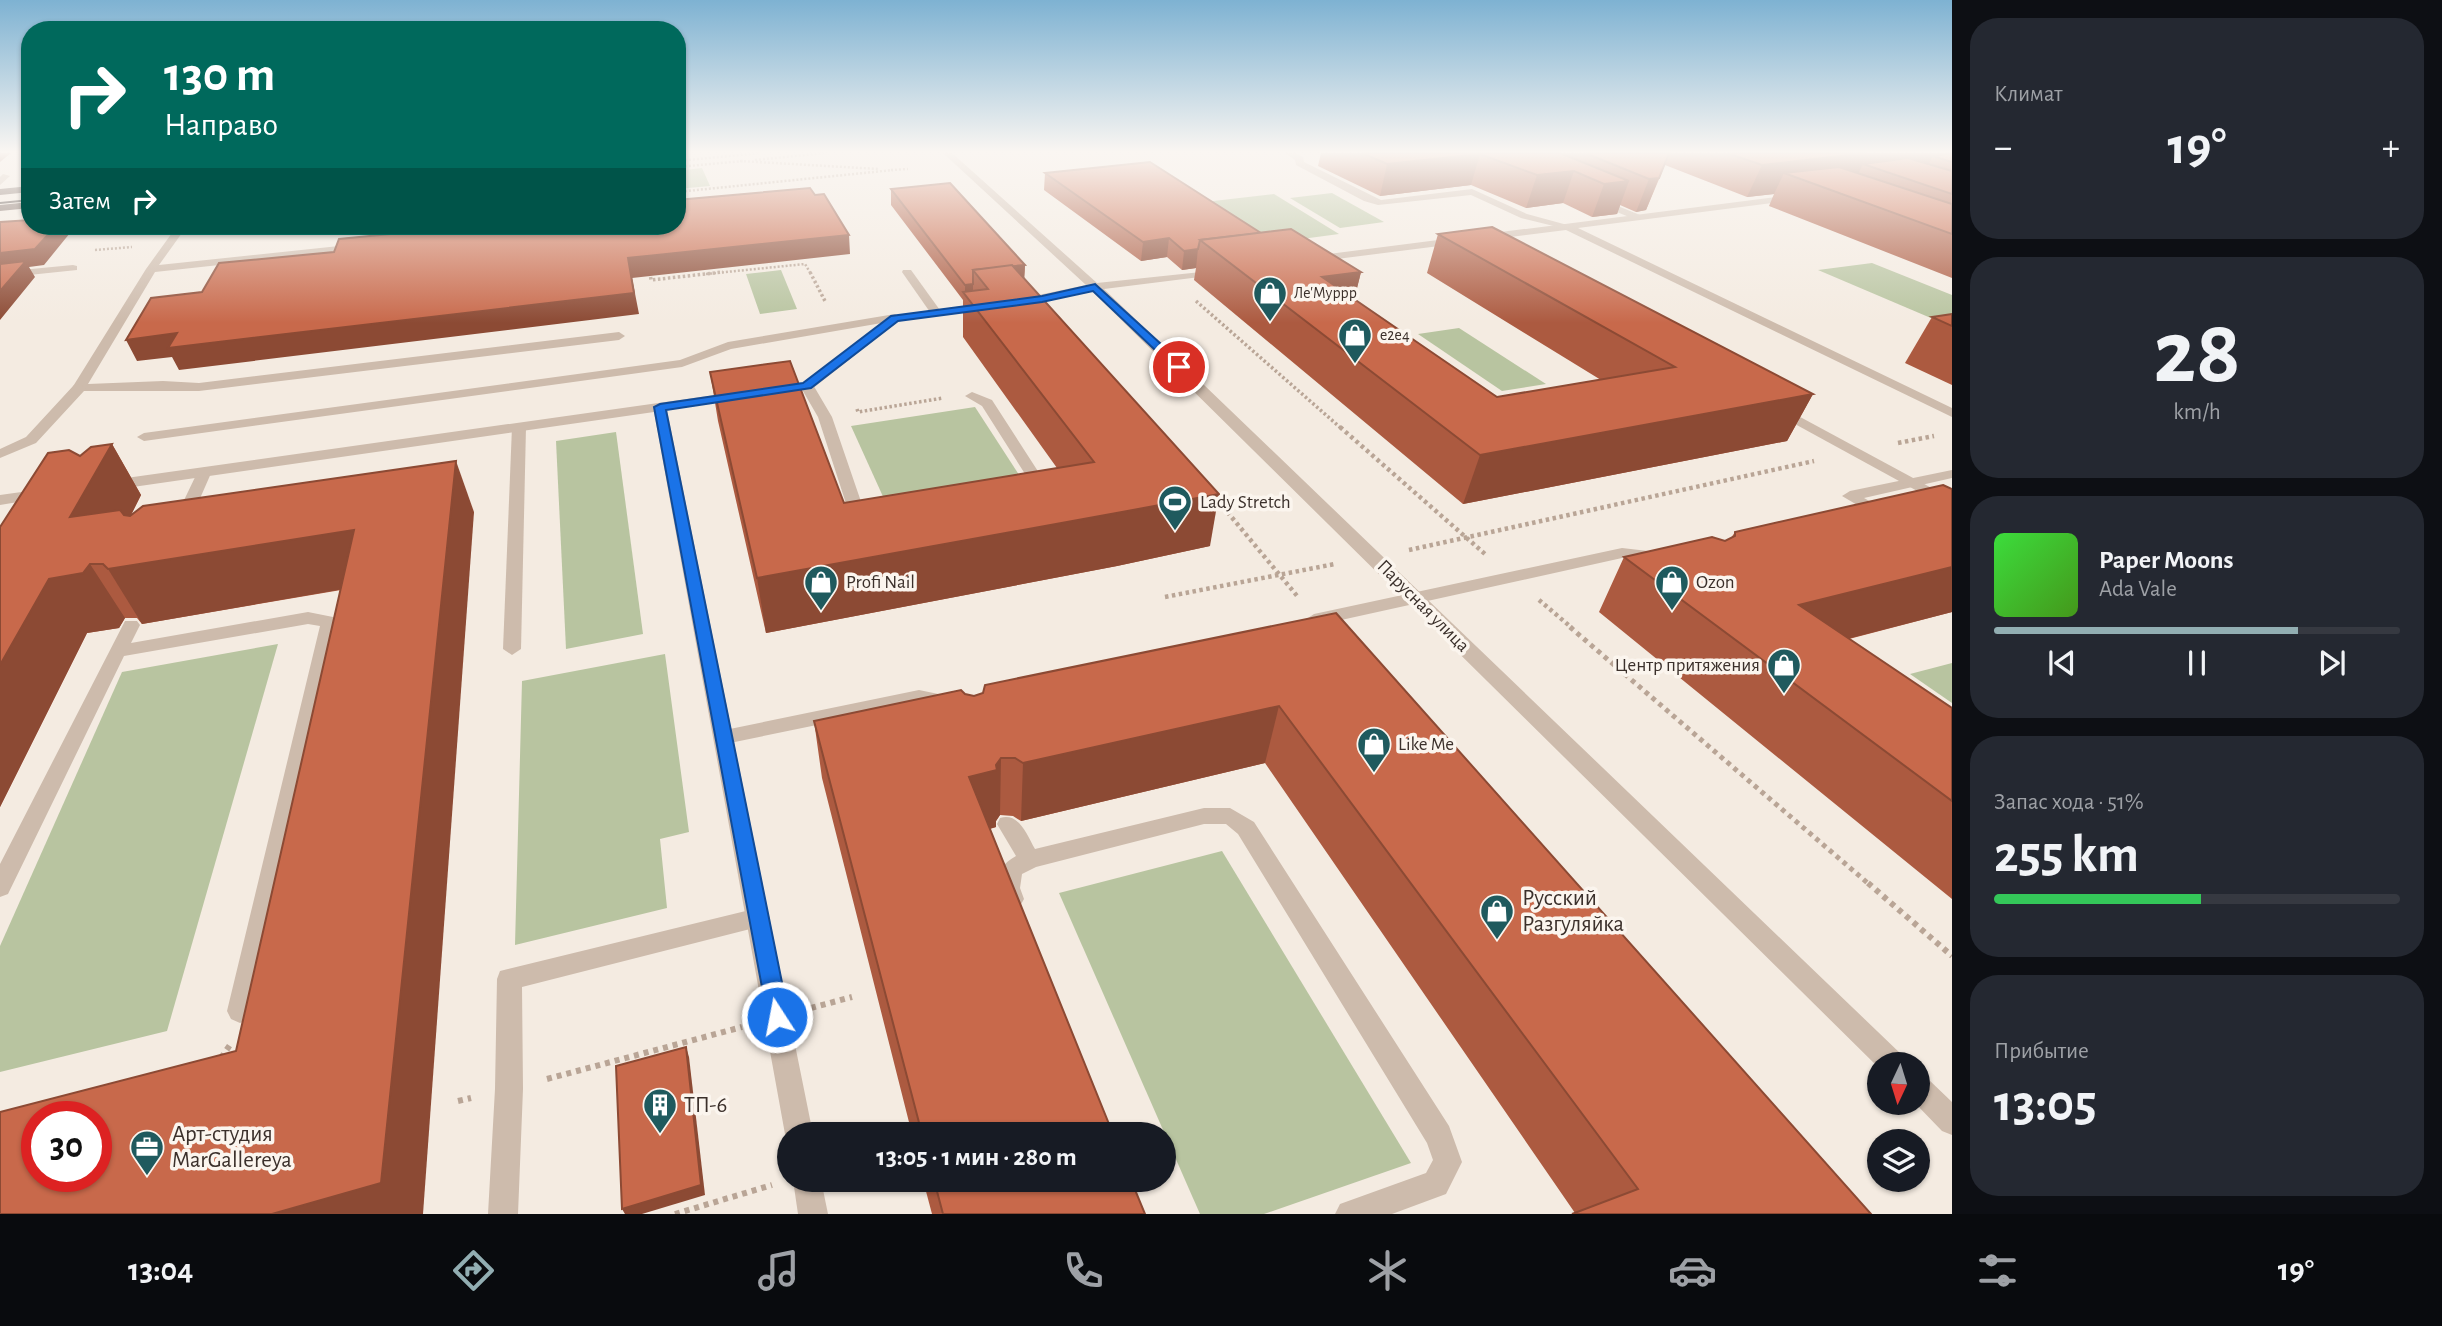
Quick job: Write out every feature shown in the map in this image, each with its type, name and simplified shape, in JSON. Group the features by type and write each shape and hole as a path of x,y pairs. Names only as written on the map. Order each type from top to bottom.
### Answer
{"street":[{"name":"Парусная улица","path":"1010,210 1095,287 1375,557 1881,1052"},
{"path":"1510,210 1524,216 1566,226 1952,413"},
{"path":"1618,210 1637,218"},
{"path":"1302,260 1701,210"},
{"path":"0,234 21,232"},
{"path":"0,454 31,440 79,388 151,269 176,235"},
{"path":"1468,239 1492,252"},
{"path":"151,269 365,246"},
{"path":"0,275 73,268"},
{"path":"144,437 682,363 728,346 895,318 1042,299 1095,287 1233,269"},
{"path":"907,272 936,313"},
{"path":"93,487 807,386 895,318"},
{"path":"79,388 199,387 619,336"},
{"path":"807,386 825,417 864,533 873,534"},
{"path":"972,396 987,403 1044,490 1044,502 1036,509"},
{"path":"1770,405 1952,505"},
{"path":"660,407 797,1122"},
{"path":"512,649 519,427"},
{"path":"173,538 205,471"},
{"path":"1895,522 1850,496 1952,474"},
{"path":"110,500 120,484"},
{"path":"0,500 53,493"},
{"path":"1291,625 1416,600 1622,553 1642,554 1657,560 1676,574"},
{"path":"117,651 309,618 327,621 330,629 240,1011"},
{"path":"0,887 131,625"},
{"path":"725,737 919,698 954,704 958,714"},
{"path":"1023,927 1008,888 1011,869 1030,859 1204,816 1230,816 1246,828 1439,1136 1448,1162 1436,1184 1350,1214"},
{"path":"1008,824 1030,859"},
{"path":"503,1214 509,1089 509,979 758,918"},
{"path":"1930,1100 1952,1121"},
{"path":"809,1192 813,1214"}],"path":[{"path":"649,267 651,280 805,264 830,311"},
{"path":"1195,299 1469,538 1510,578 1547,605 1952,956"},
{"path":"852,401 858,412 956,396 972,396"},
{"path":"1165,597 1469,538 1855,451 1940,435"},
{"path":"1210,492 1316,620"},
{"path":"458,1101 852,997"},
{"path":"212,1063 223,1057 233,1041 240,1011"},
{"path":"675,1214 777,1183"}],"green space":[{"path":"1206,210 1299,210 1339,234 1257,245"},
{"path":"1309,210 1362,210 1384,222 1340,228"},
{"path":"1872,263 1952,295 1952,327 1818,270"},
{"path":"781,270 797,309 760,314 746,274"},
{"path":"1459,328 1546,384 1502,391 1418,334"},
{"path":"975,407 1034,498 895,523 851,426"},
{"path":"616,432 643,634 566,649 556,441"},
{"path":"278,644 167,1031 0,1072 0,946 122,672"},
{"path":"665,654 689,832 660,839 667,908 515,945 522,681"},
{"path":"1952,663 1952,703 1910,674"},
{"path":"1222,851 1411,1163 1264,1214 1200,1214 1176,1159 1176,1122 1160,1122 1059,893"}],"building":[{"path":"686,210 834,210 849,235 628,258 634,293 168,348 177,333 126,340 151,298 202,292 219,263 334,252 339,239 380,235 686,235"},
{"path":"907,210 974,210 1025,265 973,270 973,284 965,285"},
{"path":"1097,210 1225,210 1261,233 1200,240 1198,249 1184,251 1169,238 1143,242"},
{"path":"1885,210 1952,210 1952,234"},
{"path":"21,221 21,235 48,235 35,249 0,253 0,222"},
{"path":"1492,227 1813,394 1480,455 1200,240 1291,229 1361,272 1322,277 1497,397 1675,367 1438,234"},
{"path":"26,261 0,291 0,264"},
{"path":"1012,265 1219,494 757,578 710,372 790,361 844,503 1094,462 963,292 988,289 973,270"},
{"path":"1952,314 1952,326 1932,317"},
{"path":"112,444 70,517 120,510 124,515 130,516 143,506 456,461 381,1183 272,1214 0,1214 0,1112 21,1107 21,1192 112,1192 112,1101 43,1101 236,1051 354,530 108,569 103,564 90,564 83,573 49,579 0,665 0,527 48,453 69,450 80,456 91,447"},
{"path":"1943,485 1952,489 1952,567 1799,605 1952,708 1952,801 1624,557 1712,537 1725,541 1735,536 1735,532"},
{"path":"1336,613 1871,1214 1572,1214 1638,1189 1279,706 1023,763 1015,758 1001,758 996,765 997,770 969,777 1108,1122 919,1122 814,721 961,690 974,696 983,693 985,685"},
{"name":"ТП-6","path":"686,1047 701,1185 622,1209 616,1066"},
{"path":"937,1192 1136,1192 1145,1214 943,1214"}],"place":[{"name":"Ле'Муррр","path":"1270,323"},
{"name":"е2е4","path":"1355,365"},
{"name":"Lady Stretch","path":"1175,532"},
{"name":"Profi Nail","path":"821,612"},
{"name":"Ozon","path":"1672,612"},
{"name":"Центр притяжения","path":"1784,695"},
{"name":"Like Me","path":"1374,774"},
{"name":"Русский Разгуляйка","path":"1497,941"},
{"name":"ТП-6","path":"660,1135"},
{"name":"Арт-студия MarGallereya","path":"147,1177"}],"route":[{"path":"777,1017 660,407 807,386 895,318 1042,299 1095,287 1179,367"}]}
